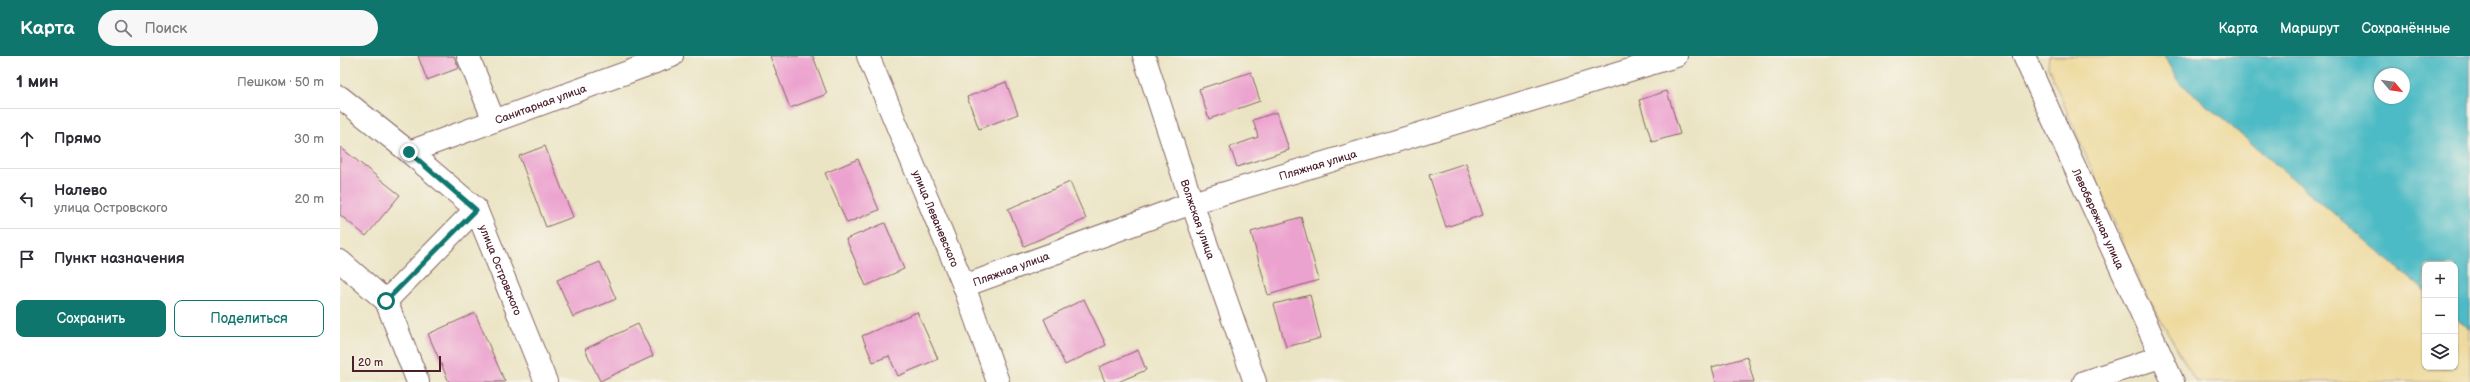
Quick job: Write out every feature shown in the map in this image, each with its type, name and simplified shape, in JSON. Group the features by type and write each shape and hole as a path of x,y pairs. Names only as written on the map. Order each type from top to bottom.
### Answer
{"street":[{"path":"468,56 494,121"},
{"name":"Санитарная улица","path":"409,152 672,56"},
{"name":"улица Леваневского","path":"868,56 964,286 998,382"},
{"name":"Волжская улица","path":"1144,56 1192,203 1255,382"},
{"name":"Пляжная улица","path":"964,286 1192,203 1676,56"},
{"name":"Левобережная улица","path":"2024,56 2160,357 2173,382"},
{"name":"улица Островского","path":"340,97 409,152 476,210 546,382"},
{"path":"386,301 476,210"},
{"path":"340,261 386,301 418,382"},
{"path":"2084,382 2160,357"}],"sand":[{"path":"2049,56 2164,56 2178,81 2422,288 2422,370 2458,370 2458,319 2470,329 2470,382 2196,382 2141,285 2048,67"}],"water":[{"path":"2164,56 2470,56 2470,329 2458,319 2458,262 2422,262 2422,288 2178,81"}],"building":[{"path":"418,56 454,56 459,68 427,80"},
{"path":"770,56 813,56 827,94 790,108"},
{"path":"1251,72 1260,101 1209,119 1199,89"},
{"path":"1006,82 1018,114 979,129 967,97"},
{"path":"1667,91 1680,134 1652,142 1639,100"},
{"path":"1277,112 1289,150 1237,167 1230,147 1258,137 1253,120"},
{"path":"545,146 573,217 546,227 519,156"},
{"path":"340,147 400,195 366,236 340,215"},
{"path":"858,159 879,210 847,223 825,173"},
{"path":"1466,163 1483,215 1446,227 1429,175"},
{"path":"1070,182 1086,219 1024,246 1008,209"},
{"path":"1301,217 1319,280 1268,295 1251,232"},
{"path":"885,223 904,269 866,286 846,239"},
{"path":"600,262 616,299 573,317 557,280"},
{"path":"1310,295 1321,338 1286,347 1274,304"},
{"path":"1084,299 1106,345 1065,365 1044,319"},
{"path":"917,312 938,359 898,376 889,356 873,362 862,336"},
{"path":"475,313 505,382 449,382 428,334"},
{"path":"638,324 653,356 600,381 585,349"},
{"path":"1138,350 1146,370 1118,382 1105,382 1099,367"},
{"path":"1747,357 1754,382 1716,382 1712,367"}],"route":[{"path":"386,301 476,210 409,152"}]}
